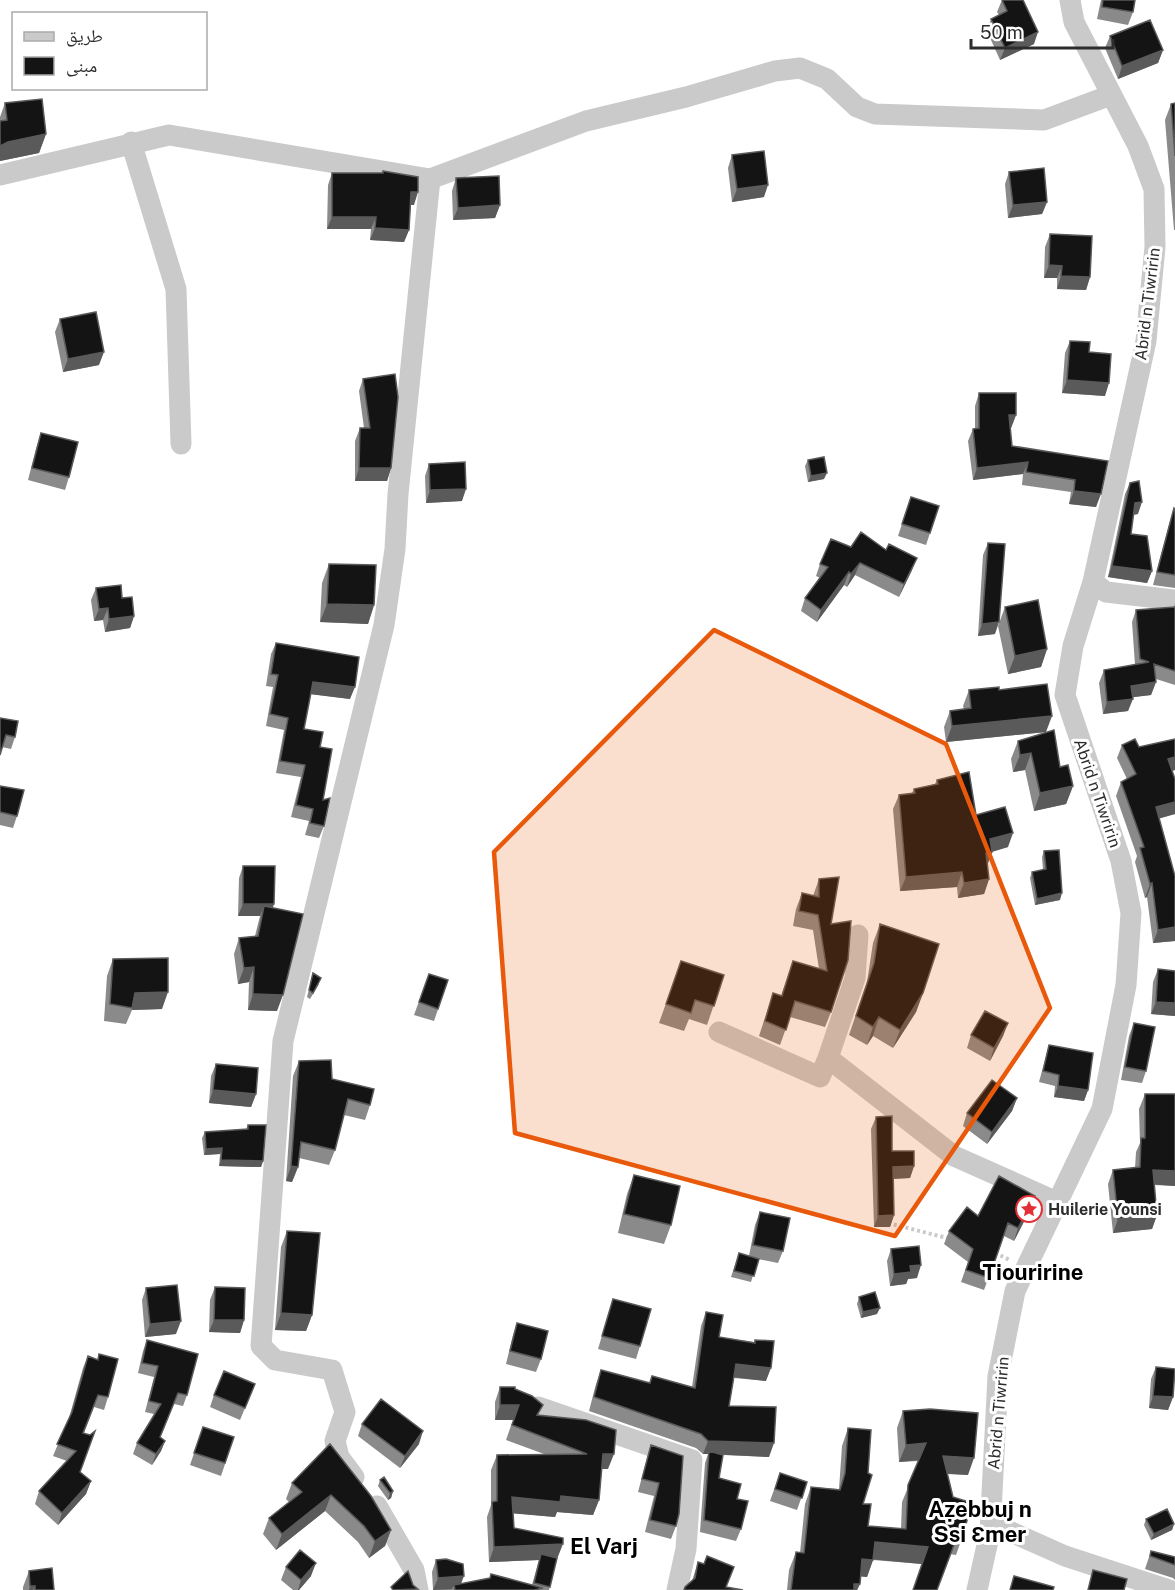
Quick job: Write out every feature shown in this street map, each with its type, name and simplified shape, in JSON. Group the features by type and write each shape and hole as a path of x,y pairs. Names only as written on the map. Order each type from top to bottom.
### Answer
{"street":[{"name":"Abrid n Tiwririn","path":"977,1590 991,1523 998,1377 1015,1291 1102,1109 1118,1037 1128,964 1131,913 1121,861 1065,696 1073,646 1093,582 1146,341 1155,247 1154,189 1138,146 1074,22 1070,0"},
{"path":"0,175 131,142 169,135 430,179 586,121 686,97 775,71 800,68 826,78 857,107 875,114 1044,120 1112,95"},
{"path":"131,142 176,289 181,444"},
{"path":"418,1590 414,1570 376,1504 339,1457 335,1441 345,1412 332,1370 275,1359 261,1346 284,1041 384,625 395,549 399,483 430,179"},
{"path":"1093,582 1106,592 1175,600"},
{"path":"719,1032 820,1077 855,978 858,935"},
{"path":"828,1058 954,1156 1057,1202"},
{"path":"538,1407 692,1460 686,1549 677,1590"},
{"path":"991,1523 1065,1556 1165,1589"}],"path":[{"path":"880,1221 960,1242"},
{"path":"991,1252 1028,1267"}],"highlighted area":[{"path":"714,630 946,744 1050,1008 895,1236 515,1133 494,852"}],"building":[{"path":"1002,0 1023,0 1038,32 1005,48 991,19 1007,11"},
{"path":"1103,0 1135,0 1133,12 1102,7"},
{"path":"1150,20 1163,50 1122,66 1110,36"},
{"path":"42,99 46,134 8,142 0,146 0,121 7,120 5,103"},
{"path":"1175,103 1175,156 1171,104"},
{"path":"764,151 768,185 737,189 732,155"},
{"path":"1044,168 1047,202 1013,205 1009,172"},
{"path":"383,171 418,177 418,192 411,192 409,230 375,228 376,217 332,217 332,173 383,173"},
{"path":"499,176 500,205 458,208 456,178"},
{"path":"1050,234 1092,236 1090,277 1061,276 1062,266 1049,265"},
{"path":"96,312 104,352 68,359 60,319"},
{"path":"1070,341 1090,342 1089,352 1111,354 1109,383 1067,380"},
{"path":"395,374 398,397 391,468 359,468 360,428 370,428 363,379"},
{"path":"979,393 1016,393 1016,415 1009,415 1012,446 1108,461 1101,494 1074,491 1075,480 1026,472 1028,462 977,468 973,429 979,428"},
{"path":"41,433 78,442 69,477 32,468"},
{"path":"824,457 827,473 811,476 808,460"},
{"path":"465,462 466,489 430,490 429,464"},
{"path":"1139,481 1142,502 1135,503 1131,534 1147,536 1152,571 1112,566 1130,483"},
{"path":"911,497 939,506 930,533 902,524"},
{"path":"1175,509 1175,575 1157,572"},
{"path":"861,532 886,550 889,544 917,558 904,584 860,563 851,574 849,572 821,610 805,598 828,567 820,564 831,539 851,547"},
{"path":"988,543 1005,544 999,622 982,624"},
{"path":"329,564 376,565 374,605 327,604"},
{"path":"121,585 122,598 132,597 134,616 109,619 108,608 99,609 96,588"},
{"path":"1038,600 1047,649 1015,656 1005,607"},
{"path":"1175,607 1175,671 1154,664 1156,682 1131,686 1133,699 1107,702 1104,670 1149,662 1140,659 1136,610"},
{"path":"276,643 359,657 355,687 313,682 304,729 323,732 320,747 332,749 323,800 330,798 324,826 310,823 313,809 296,805 305,765 280,761 288,718 270,714 278,675 271,674"},
{"path":"1047,684 1052,716 952,726 950,711 971,708 969,690 999,687 999,690"},
{"path":"0,718 18,721 15,737 6,735 0,755"},
{"path":"1054,730 1060,767 1068,765 1073,786 1040,793 1031,753 1020,755 1018,741"},
{"path":"1135,739 1139,747 1175,739 1175,757 1168,759 1175,779 1175,802 1156,807 1175,876 1175,927 1158,930 1152,883 1150,884 1140,848 1144,847 1121,782 1136,774 1122,745"},
{"path":"969,772 976,815 1005,807 1013,833 990,839 992,852 986,853 989,879 964,883 962,872 906,877 899,795 915,793 914,789 938,784 937,780"},
{"path":"0,786 24,790 17,816 0,812"},
{"path":"1059,850 1062,893 1037,899 1032,872 1046,869 1044,851"},
{"path":"243,866 275,866 274,904 243,904"},
{"path":"839,877 831,924 851,921 848,960 831,1012 795,1001 786,1030 765,1021 773,993 782,996 793,961 827,971 818,915 799,911 802,893 819,897 819,879"},
{"path":"264,906 303,914 283,995 253,994 254,967 244,968 239,938 258,936"},
{"path":"880,924 939,944 923,993 900,1030 879,1017 873,1027 856,1016 874,963"},
{"path":"168,958 168,992 135,993 132,1008 110,1004 113,959"},
{"path":"681,961 724,975 714,1006 695,1000 691,1013 666,1004"},
{"path":"1158,969 1175,971 1175,1003 1156,1002"},
{"path":"313,973 321,978 313,993 309,990"},
{"path":"429,974 448,980 438,1009 419,1002"},
{"path":"985,1011 1008,1023 994,1048 971,1035"},
{"path":"1134,1023 1155,1027 1146,1071 1125,1067"},
{"path":"1049,1045 1093,1053 1088,1090 1058,1086 1059,1075 1043,1071"},
{"path":"331,1060 332,1079 374,1089 370,1105 348,1099 335,1150 301,1142 298,1167 291,1166 299,1061"},
{"path":"216,1064 258,1068 256,1094 213,1090"},
{"path":"992,1080 1017,1098 992,1132 967,1113"},
{"path":"1145,1094 1175,1094 1175,1171 1153,1170 1157,1215 1118,1219 1113,1170 1140,1167 1141,1138 1145,1138"},
{"path":"892,1116 892,1151 914,1151 914,1166 893,1167 894,1215 878,1216 876,1117"},
{"path":"248,1125 266,1125 263,1161 221,1160 222,1148 206,1149 205,1132 248,1129"},
{"path":"634,1175 680,1186 671,1225 624,1214"},
{"path":"999,1176 1035,1196 1018,1228 1008,1223 989,1278 966,1270 973,1249 949,1231 967,1207 978,1216"},
{"path":"760,1212 790,1218 783,1251 753,1245"},
{"path":"287,1231 320,1233 312,1315 281,1313"},
{"path":"919,1246 921,1265 910,1266 911,1272 894,1274 891,1249"},
{"path":"739,1253 759,1259 754,1276 734,1271"},
{"path":"177,1285 181,1321 150,1324 146,1288"},
{"path":"215,1287 245,1288 244,1320 214,1320"},
{"path":"875,1292 880,1308 863,1312 859,1297"},
{"path":"613,1299 651,1309 640,1346 602,1336"},
{"path":"706,1312 723,1315 719,1337 755,1343 755,1340 774,1341 771,1368 736,1364 729,1406 776,1407 774,1443 708,1441 701,1434 594,1397 601,1370 650,1383 652,1376 695,1388"},
{"path":"517,1323 548,1331 541,1359 510,1351"},
{"path":"147,1340 198,1354 187,1395 178,1393 160,1437 165,1441 156,1454 137,1443 161,1404 149,1401 158,1366 142,1363"},
{"path":"99,1354 118,1359 108,1397 98,1395 83,1433 90,1435 95,1431 80,1472 91,1481 62,1513 39,1491 76,1451 57,1444 72,1412 88,1356 98,1360"},
{"path":"1156,1367 1175,1369 1173,1397 1153,1396"},
{"path":"224,1371 255,1384 245,1408 214,1395"},
{"path":"500,1387 515,1387 532,1396 543,1405 537,1415 586,1420 616,1430 614,1454 603,1454 599,1500 561,1496 560,1502 512,1497 514,1528 563,1538 563,1544 494,1547 492,1502 497,1501 497,1455 587,1454 512,1425 519,1405 500,1405"},
{"path":"381,1399 423,1431 405,1456 362,1424"},
{"path":"930,1409 978,1413 974,1458 943,1456 953,1497 972,1503 962,1538 957,1537 937,1590 913,1590 928,1547 875,1542 873,1560 862,1559 860,1584 854,1584 854,1590 791,1590 796,1552 804,1553 811,1487 840,1490 845,1473 848,1428 871,1430 868,1473 872,1475 863,1504 871,1504 868,1526 906,1529 908,1485 926,1443 906,1445 903,1411"},
{"path":"203,1427 234,1437 225,1463 194,1453"},
{"path":"330,1444 371,1496 391,1530 375,1541 364,1526 331,1495 282,1534 269,1518 302,1492 292,1483"},
{"path":"651,1445 683,1456 676,1526 650,1520 659,1483 642,1479"},
{"path":"709,1451 723,1455 719,1478 741,1484 737,1499 748,1501 741,1529 704,1520"},
{"path":"780,1473 807,1482 802,1498 775,1489"},
{"path":"384,1477 393,1491 390,1493 380,1480"},
{"path":"1167,1509 1174,1524 1154,1534 1146,1519"},
{"path":"300,1550 316,1563 301,1580 286,1567"},
{"path":"1151,1551 1175,1557 1175,1565 1150,1556"},
{"path":"541,1554 557,1558 550,1587 534,1583"},
{"path":"707,1556 734,1567 726,1587 743,1590 684,1590 695,1578 698,1562 704,1564"},
{"path":"446,1559 463,1564 464,1576 438,1578 436,1560"},
{"path":"52,1568 54,1590 35,1590 35,1586 30,1586 29,1571"},
{"path":"1093,1570 1127,1579 1124,1590 1088,1590"},
{"path":"408,1571 413,1585 418,1589 393,1590 391,1587"},
{"path":"491,1574 543,1588 455,1590 454,1585 490,1578"},
{"path":"1014,1576 1054,1587 1053,1590 1010,1590"}],"place":[{"name":"Huilerie Younsi","path":"1029,1209"}],"district":[{"name":"Tiouririne","path":"1033,1272"},
{"name":"Aẓebbuj n Ssi Ɛmer","path":"980,1522"},
{"name":"El Varj","path":"604,1546"}]}
